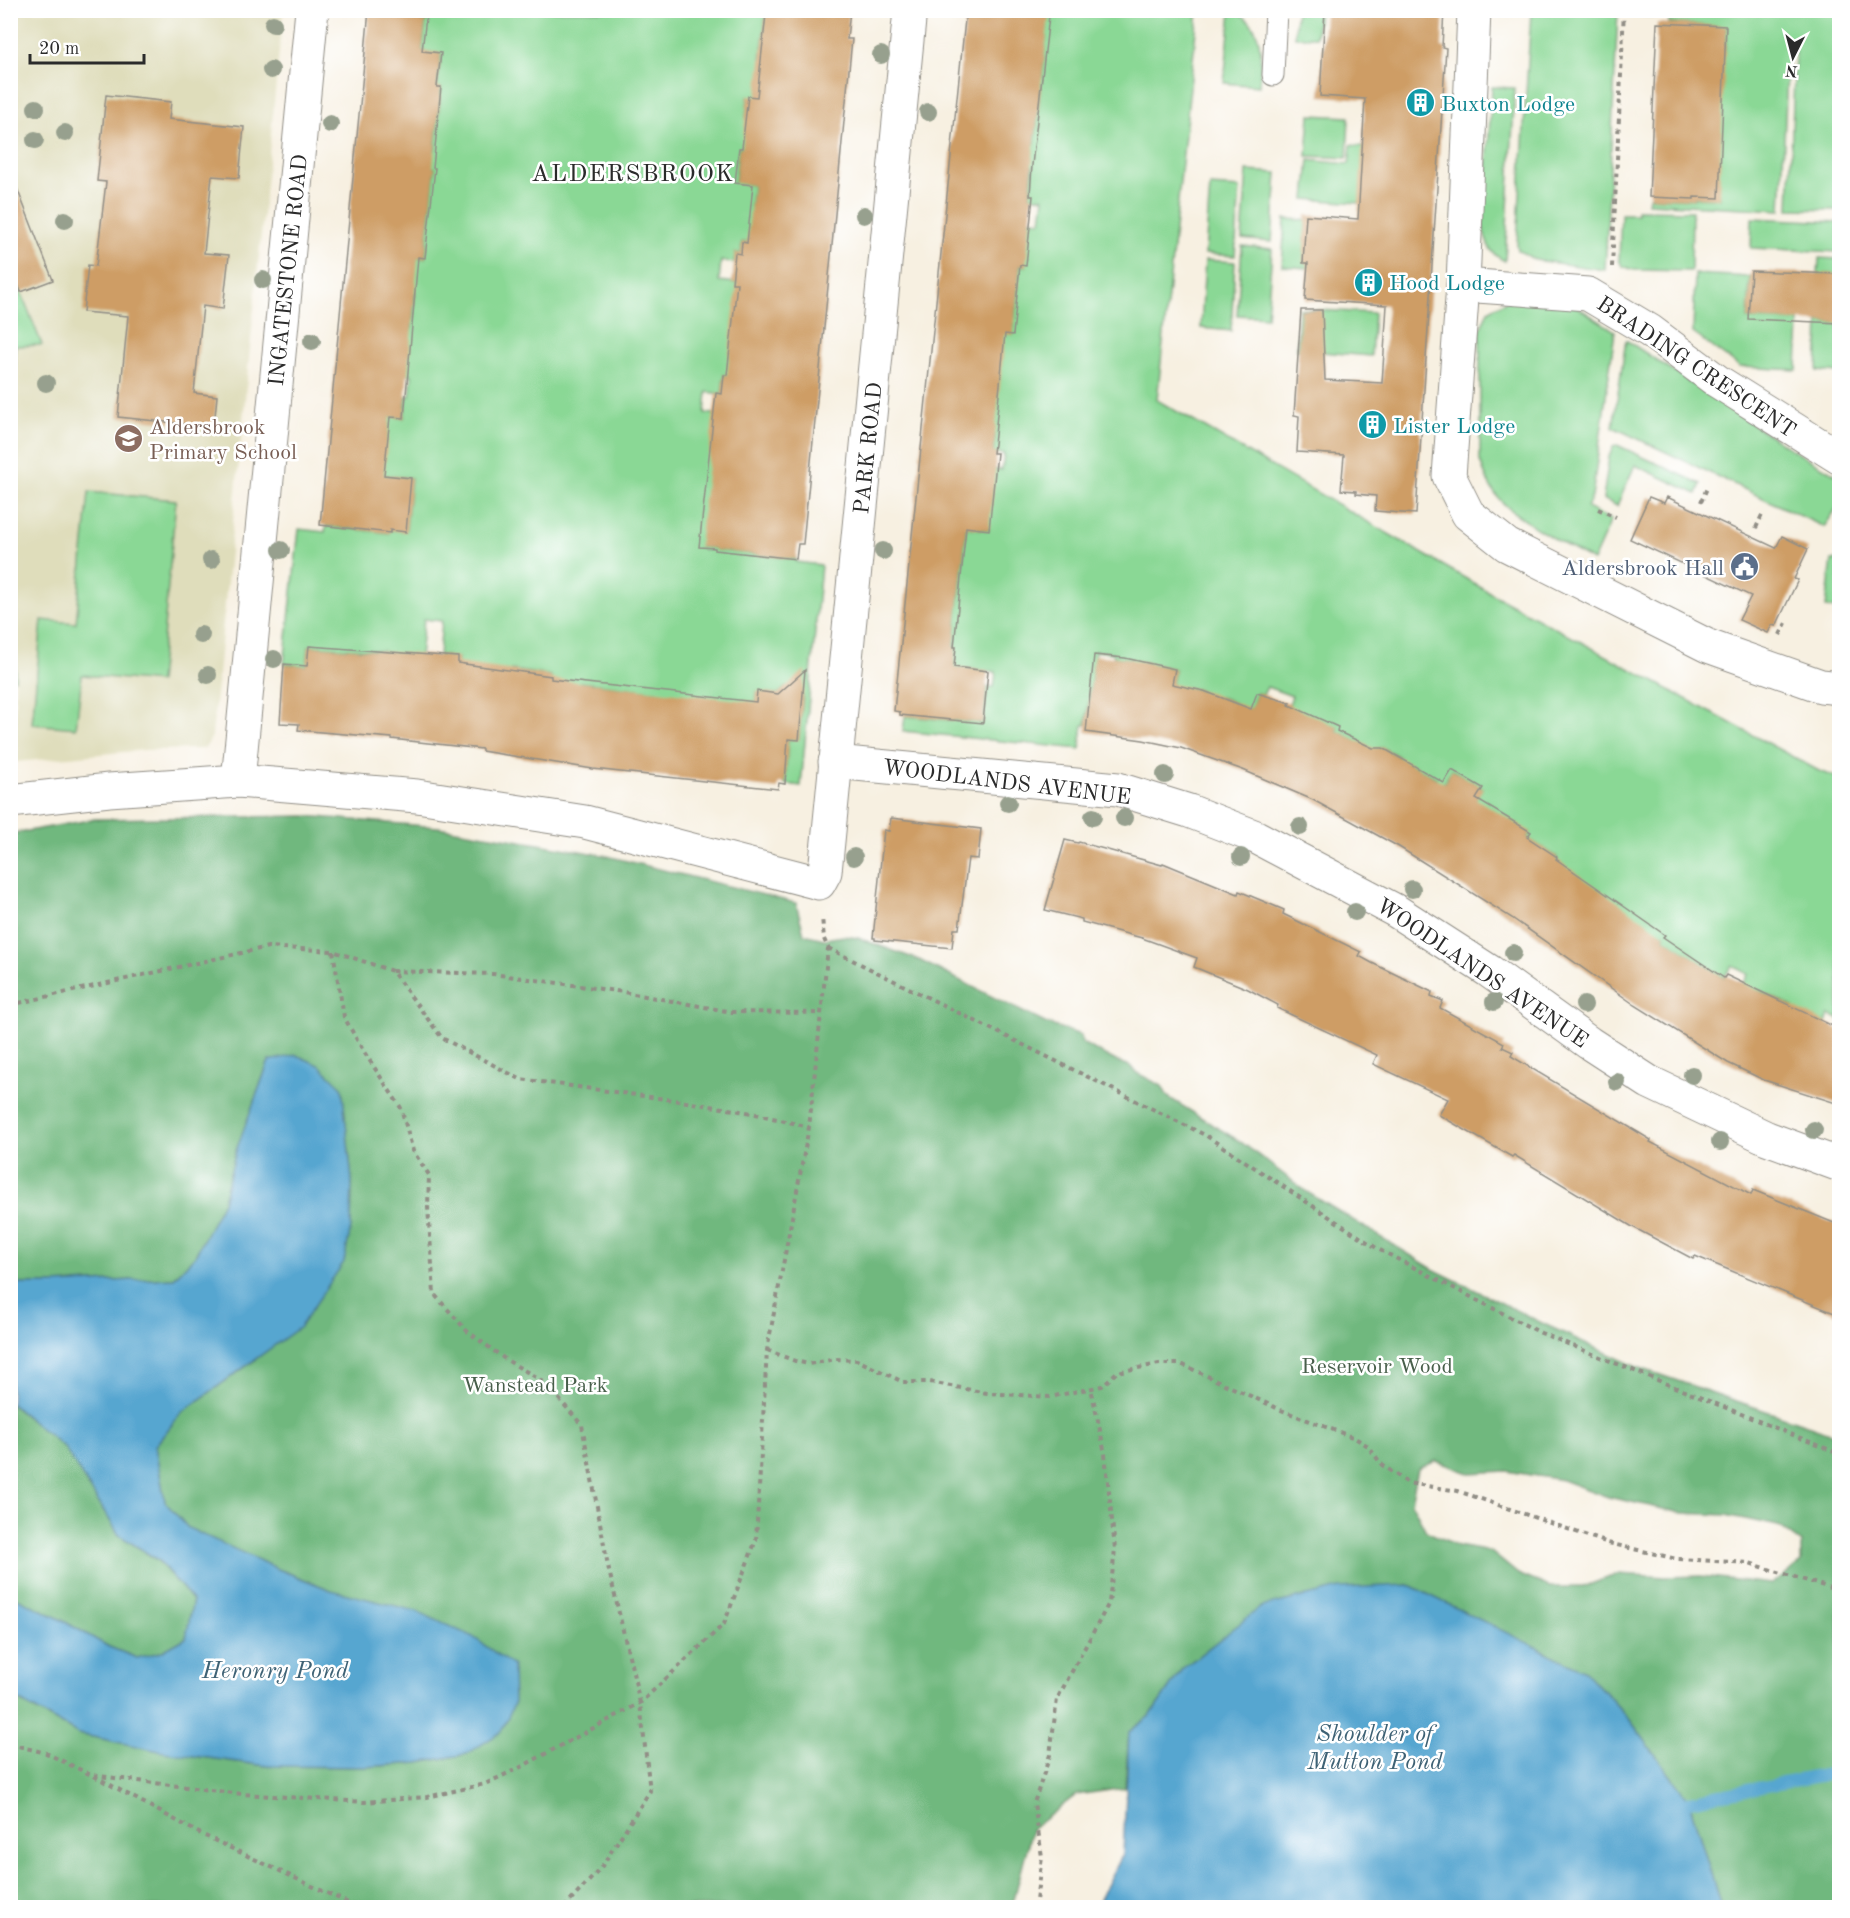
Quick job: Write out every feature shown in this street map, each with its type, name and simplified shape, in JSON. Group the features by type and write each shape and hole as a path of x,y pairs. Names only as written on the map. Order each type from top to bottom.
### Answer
{"street":[{"name":"INGATESTONE ROAD","path":"238,781 312,10"},
{"name":"PARK ROAD","path":"819,883 825,872 910,10"},
{"path":"1474,10 1463,285 1449,476 1468,514 1507,544 1708,646 1821,686 1839,688"},
{"name":"BRADING CRESCENT","path":"1463,285 1588,294 1650,331 1717,381 1839,458"},
{"name":"WOODLANDS AVENUE","path":"836,762 1118,789 1189,811 1256,837 1396,911 1489,971 1589,1043 1649,1082 1767,1138 1839,1165"},
{"path":"10,801 87,792 238,781 417,796 585,822 819,883"}],"lane":[{"path":"1274,75 1276,10"}],"path":[{"path":"1612,272 1624,10"},
{"path":"1701,502 1707,488"},
{"path":"1598,509 1616,517"},
{"path":"1756,528 1762,515"},
{"path":"1780,635 1787,621"},
{"path":"91,1775 242,1794 364,1802 427,1797 485,1784 640,1703 724,1624 756,1540 767,1350 809,1127 828,948 824,939 819,883"},
{"path":"10,1005 268,947 333,951 392,971 493,974 623,992 732,1012 821,1013"},
{"path":"828,948 1205,1135 1378,1249 1541,1333 1839,1454"},
{"path":"333,951 344,1017 363,1052 401,1108 413,1151 429,1175 428,1207 434,1294 466,1331 505,1359 544,1382 582,1425 608,1566 640,1703 650,1791 600,1869 564,1908"},
{"path":"392,971 442,1038 520,1079 680,1101 752,1113 809,1127"},
{"path":"767,1350 809,1364 836,1359 857,1360 903,1382 930,1382 987,1393 1050,1397 1102,1386 1117,1372 1160,1364 1181,1364 1281,1410 1354,1438 1368,1446 1382,1465 1408,1483 1458,1491 1608,1544 1677,1559 1749,1563 1839,1592"},
{"path":"1035,1908 1042,1857 1034,1803 1050,1755 1057,1699 1109,1603 1115,1549 1105,1454 1091,1388"},
{"path":"10,1744 46,1753 203,1835 358,1908"}],"shaded area":[{"name":"Aldersbrook Primary School","path":"11,11 283,11 212,736 203,749 145,750 15,762 15,346 41,345 11,264"}],"green space":[{"path":"1296,10 1319,11 1316,37 1295,37"},
{"path":"1632,10 1839,11 1839,210 1789,209 1795,52 1788,51 1781,210 1648,203 1649,197 1719,198 1701,49 1725,50 1726,27 1669,23 1668,17 1632,15"},
{"path":"419,11 784,11 784,16 766,14 761,59 793,101 748,97 746,117 759,117 788,153 739,148 735,182 753,185 751,206 783,209 779,246 742,242 741,254 735,253 734,263 721,261 719,281 774,287 737,376 724,375 722,394 707,392 705,413 762,419 700,547 796,559 796,562 821,565 801,786 785,784 788,739 799,739 803,696 796,688 786,687 778,694 757,692 752,751 661,692 580,682 548,699 551,676 512,670 455,689 458,658 439,655 442,621 424,619 417,684 383,651 309,646 307,666 284,664 299,529 325,532 326,526 389,533 390,530 406,531 411,478 332,470 385,416 404,418 407,396 410,396 412,375 389,372 412,328 415,293 397,291 412,257 425,258 435,168 409,165 435,150 441,88 437,87 441,54 422,51 426,18 418,16"},
{"path":"1024,11 1198,11 1157,400 1496,596 1819,771 1839,778 1839,1019 1829,1015 1804,1085 1793,1007 1762,992 1741,987 1748,974 1732,965 1724,978 1663,937 1665,935 1546,875 1557,857 1527,838 1530,832 1463,820 1482,788 1452,770 1407,844 1401,841 1436,778 1406,762 1403,765 1398,756 1383,748 1372,749 1337,731 1338,727 1333,725 1331,729 1264,772 1292,696 1267,687 1263,695 1257,693 1250,712 1233,707 1235,703 1224,698 1200,694 1201,690 1189,688 1188,692 1171,688 1175,669 1142,662 1126,730 1122,729 1130,659 1114,657 1113,653 1095,651 1086,725 1083,725 1080,749 903,731 905,716 983,723 987,687 994,687 996,672 954,667 956,647 954,647 966,527 989,530 973,467 1002,470 1004,454 993,453 995,435 977,433 989,332 1013,334 1020,265 1025,266 1005,217 1041,221 1044,198 1030,196 1033,166 1009,162 1035,143 1040,90 1018,74 1042,77 1048,16 1024,14"},
{"path":"1231,11 1242,15 1256,31 1261,64 1259,86 1224,83"},
{"path":"1531,11 1618,11 1605,270 1535,260 1518,250"},
{"path":"1492,87 1515,88 1505,261 1490,247 1483,227"},
{"path":"1310,115 1349,117 1347,158 1307,156"},
{"path":"1351,145 1367,147 1373,204 1305,199 1309,160 1349,164"},
{"path":"1247,171 1277,173 1272,242 1242,239"},
{"path":"1210,186 1240,188 1235,256 1205,254"},
{"path":"1637,210 1692,211 1691,271 1634,270 1622,266 1619,260 1621,214 1637,214"},
{"path":"1752,218 1839,222 1839,252 1751,248"},
{"path":"1285,219 1306,220 1304,263 1319,264 1318,269 1282,266"},
{"path":"1242,246 1272,249 1267,317 1237,315"},
{"path":"1819,258 1839,259 1839,274 1818,274"},
{"path":"1205,260 1235,262 1231,331 1201,328"},
{"path":"10,264 42,345 15,346 15,679 11,679"},
{"path":"1695,274 1750,277 1748,319 1799,321 1797,370 1740,367 1693,333"},
{"path":"1508,300 1576,306 1615,331 1592,497 1587,508 1611,520 1593,561 1541,531 1504,504 1491,487 1480,461 1480,330 1488,311"},
{"path":"1299,309 1374,313 1371,356 1297,350"},
{"path":"1819,322 1839,323 1839,373 1817,371"},
{"path":"1626,340 1789,448 1839,476 1839,505 1824,527 1613,427"},
{"path":"1617,445 1701,484 1697,494 1635,465 1617,506 1603,499 1609,457 1613,447"},
{"path":"89,492 176,500 159,682 82,675 76,728 32,724 42,620 76,623"},
{"path":"1832,560 1839,560 1839,610 1826,607"},
{"name":"Wanstead Park","path":"305,816 438,827 603,855 796,903 804,934 824,939 844,936 858,938 919,960 1045,1023 1081,1035 1082,1043 1130,1066 1135,1072 1162,1086 1168,1097 1241,1142 1307,1192 1433,1269 1637,1367 1839,1436 1839,1907 1721,1907 1689,1801 1630,1720 1585,1671 1409,1585 1262,1607 1182,1669 1151,1715 1129,1732 1125,1788 1076,1795 1032,1829 1012,1907 11,1907 10,1696 79,1734 165,1752 267,1766 365,1767 418,1763 467,1754 331,1590 278,1569 188,1528 165,1502 155,1446 181,1413 255,1360 351,1227 352,1180 342,1087 269,1061 236,1151 223,1202 195,1256 174,1278 11,1284 11,834 95,819","holes":["1436,1461 1469,1473 1507,1471 1562,1480 1608,1497 1682,1513 1726,1515 1778,1526 1801,1543 1801,1563 1771,1584 1701,1576 1666,1577 1618,1574 1583,1587 1550,1587 1518,1574 1491,1552 1458,1546 1426,1531 1411,1502 1418,1469"]},
{"path":"10,1404 64,1447 119,1535 157,1560 193,1600 186,1638 161,1652 137,1658 109,1647 11,1595"}],"water":[{"name":"Heronry Pond","path":"296,1055 319,1065 342,1087 352,1180 351,1227 344,1262 300,1327 181,1413 155,1446 165,1502 188,1528 278,1569 331,1590 416,1611 473,1637 513,1666 514,1704 501,1732 467,1754 418,1763 365,1767 267,1766 164,1752 79,1734 11,1696 11,1595 109,1647 137,1658 161,1652 186,1638 193,1600 158,1560 119,1535 64,1447 11,1404 11,1284 174,1278 195,1256 223,1202 236,1151 269,1061"},
{"name":"Shoulder of Mutton Pond","path":"1409,1585 1585,1671 1630,1720 1689,1801 1721,1907 1096,1907 1123,1854 1129,1732 1151,1715 1182,1669 1261,1607 1340,1588"}],"building":[{"path":"369,10 419,10 418,16 426,17 422,51 441,53 437,87 441,87 433,168 435,168 425,258 418,257 404,418 390,417 384,475 411,478 406,532 390,530 390,533 320,525"},
{"path":"784,10 850,10 847,39 852,39 803,544 798,544 796,559 699,547 716,393 722,394 724,375 727,375 737,283 732,283 735,253 741,254 742,242 747,243 753,185 735,183 739,148 742,148 748,96 757,97 766,14 784,16"},
{"path":"966,10 1024,10 1024,14 1049,16 1032,165 1030,196 1033,196 1026,266 1020,265 1013,335 1005,334 993,453 997,453 989,530 966,527 954,647 956,647 954,667 988,671 983,723 900,715 900,712 894,711"},
{"path":"1325,10 1405,14 1405,10 1444,10 1442,47 1446,48 1416,514 1375,511 1376,496 1341,490 1344,455 1297,452 1299,416 1294,415 1301,310 1322,310 1325,380 1382,383 1387,305 1305,300 1308,263 1303,263 1306,215 1358,219 1365,99 1320,96"},
{"path":"1657,23 1726,26 1719,198 1649,197"},
{"path":"106,95 171,102 169,119 244,127 239,178 212,176 204,253 229,255 223,309 203,306 194,393 217,396 214,427 118,417 128,316 83,312 88,265 96,266 106,182 97,181"},
{"path":"10,178 13,178 53,280 21,292 10,264"},
{"path":"1751,271 1839,274 1839,323 1748,319"},
{"name":"Aldersbrook Hall","path":"1649,497 1664,503 1667,497 1776,548 1782,536 1808,549 1794,579 1798,580 1776,626 1772,625 1768,633 1739,620 1751,596 1630,539"},
{"path":"309,646 458,657 458,663 551,676 551,679 756,702 757,691 778,694 805,670 799,740 788,739 785,784 779,783 778,789 593,769 482,751 482,749 298,730 299,724 280,723 284,664 307,666"},
{"path":"1094,655 1125,658 1175,669 1172,684 1204,691 1251,709 1257,693 1290,703 1289,705 1338,727 1337,731 1373,748 1383,748 1444,783 1452,770 1483,788 1476,799 1531,832 1527,837 1665,935 1663,937 1724,978 1726,975 1839,1029 1839,1104 1764,1080 1728,1063 1635,1005 1512,918 1399,847 1313,800 1243,770 1181,748 1086,732"},
{"path":"891,818 981,829 978,859 968,858 959,929 954,929 952,948 873,938 884,830 889,831"},
{"path":"1065,840 1162,865 1163,863 1284,910 1283,914 1361,952 1359,956 1432,992 1431,996 1443,1001 1440,1008 1504,1043 1502,1047 1513,1052 1511,1056 1651,1140 1650,1142 1751,1195 1753,1190 1839,1225 1839,1315 1695,1256 1693,1259 1631,1226 1514,1155 1512,1157 1439,1115 1448,1099 1373,1064 1377,1055 1277,1008 1278,1005 1248,989 1194,967 1197,958 1142,938 1082,922 1082,919 1045,910"}],"waterway":[{"path":"1689,1801 1840,1772"}],"place":[{"name":"Buxton Lodge","path":"1420,103"},
{"name":"Hood Lodge","path":"1368,282"},
{"name":"Lister Lodge","path":"1372,425"},
{"name":"Aldersbrook Primary School","path":"128,439"},
{"name":"Aldersbrook Hall","path":"1745,567"}],"district":[{"name":"ALDERSBROOK","path":"633,173"}],"park label":[{"name":"Reservoir Wood","path":"1377,1365"}]}
